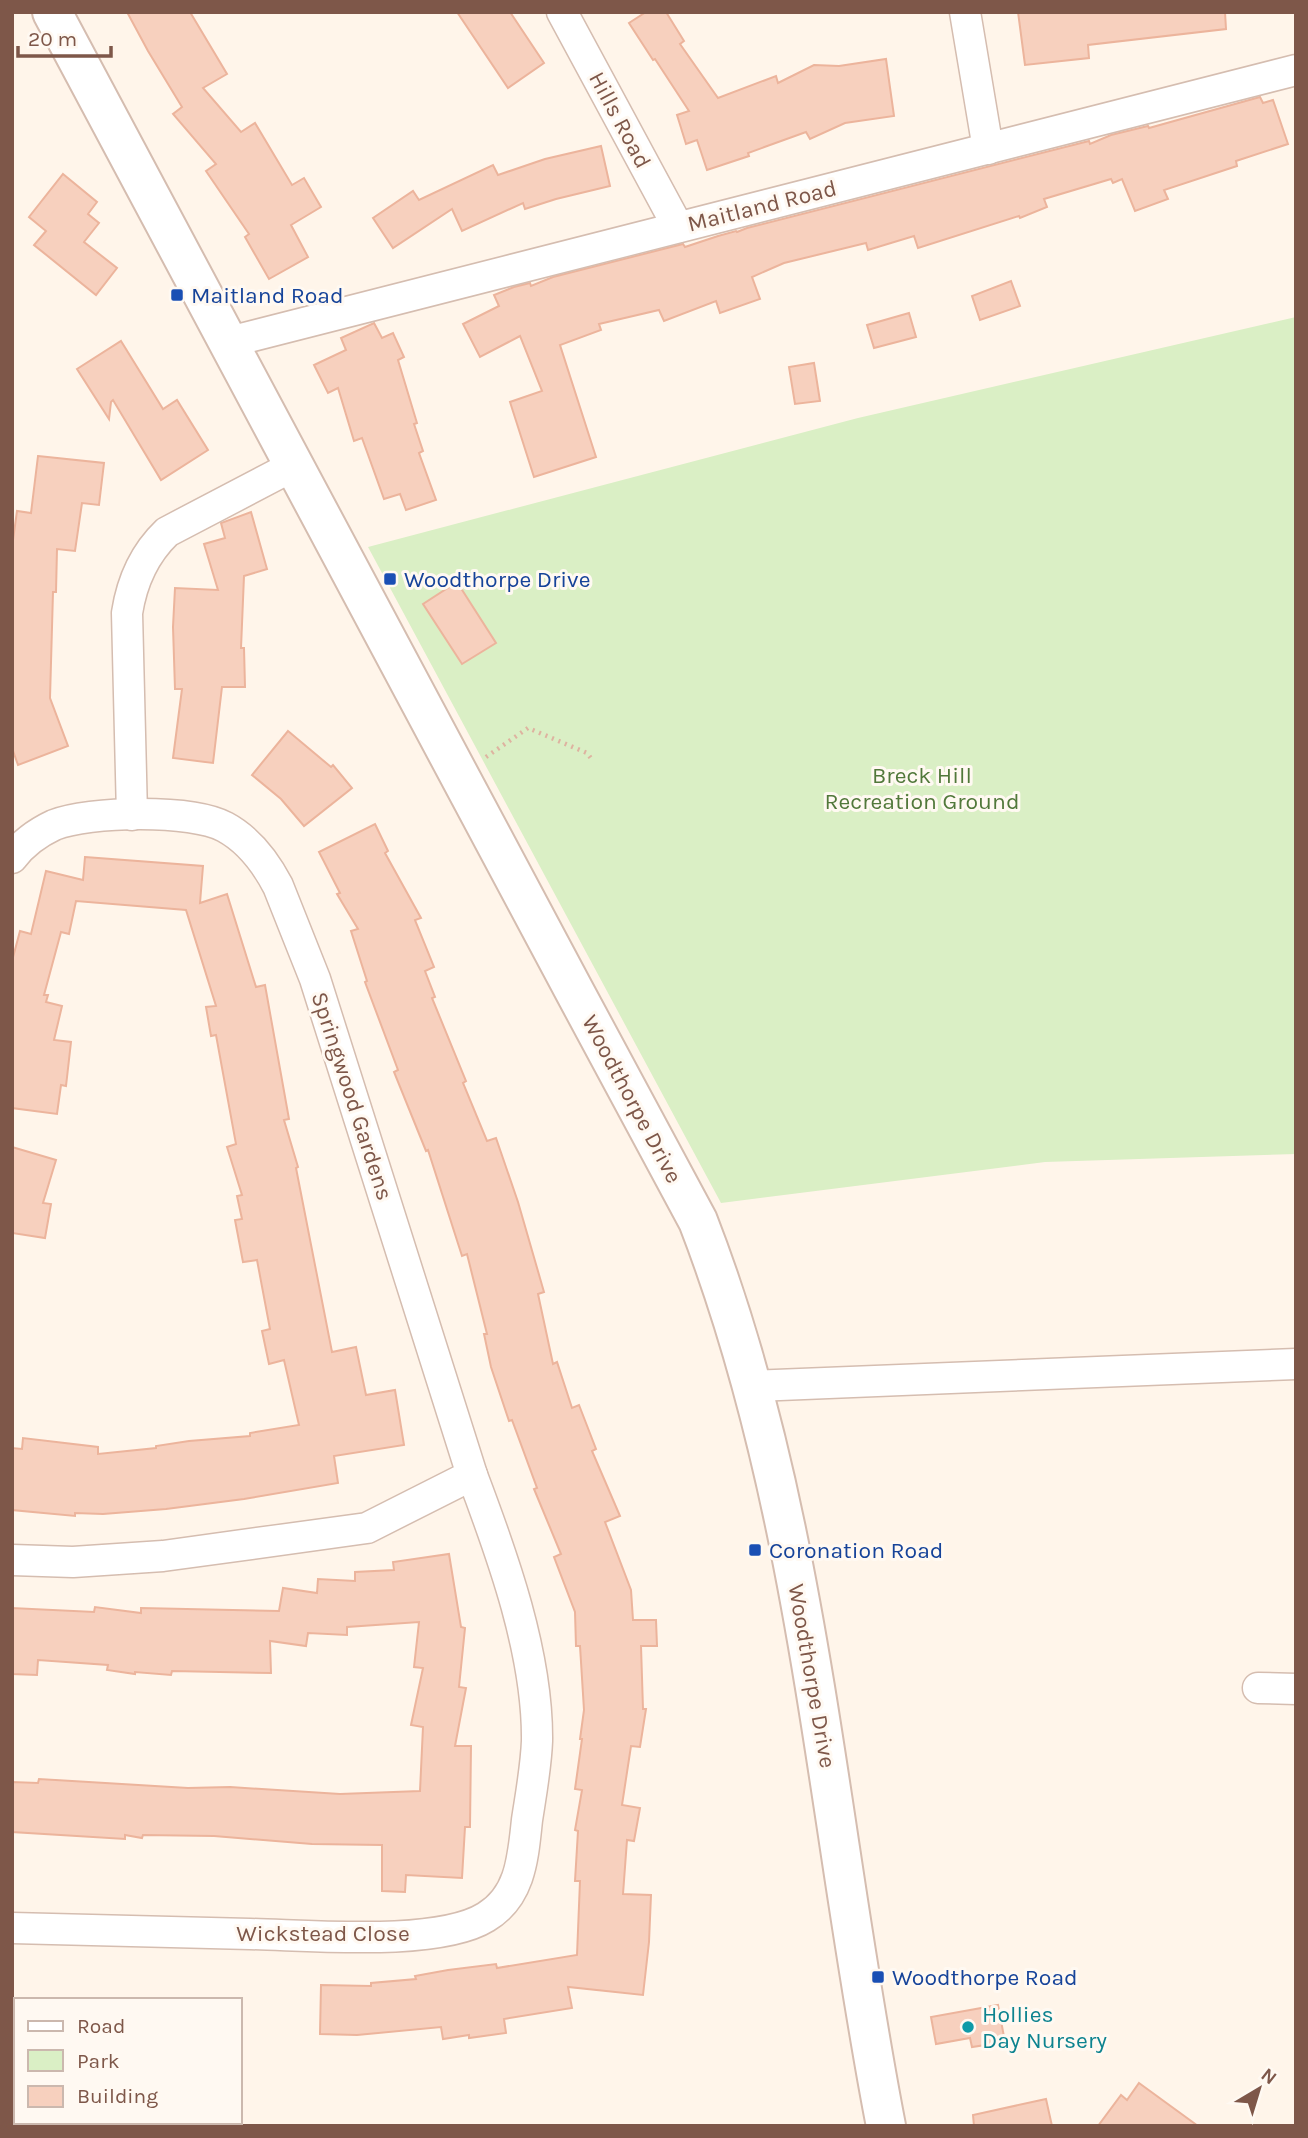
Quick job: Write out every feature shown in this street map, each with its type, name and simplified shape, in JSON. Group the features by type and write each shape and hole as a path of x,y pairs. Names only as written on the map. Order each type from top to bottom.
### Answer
{"street":[{"name":"Woodthorpe Drive","path":"51,12 229,342 458,778 698,1221 726,1297 753,1386 791,1554 886,2126"},
{"name":"Hills Road","path":"562,12 678,227"},
{"path":"964,12 988,149"},
{"name":"Maitland Road","path":"229,342 1296,71"},
{"path":"132,815 127,613 140,568 155,543 166,532 293,466"},
{"name":"Springwood Gardens","path":"12,858 25,843 55,825 90,817 180,816 212,821 225,827 254,851 278,887 315,979 472,1475 491,1526 531,1670 537,1743"},
{"path":"753,1386 1296,1364"},
{"path":"12,1560 73,1562 163,1556 367,1528 472,1475"},
{"path":"1258,1688 1296,1689"},
{"name":"Wickstead Close","path":"12,1928 387,1937 453,1929 470,1924 486,1917 497,1908 509,1896 517,1881 523,1861 537,1743"}],"path":[{"path":"458,778 528,728 587,753 593,761"}],"green space":[{"name":"Breck Hill Recreation Ground","path":"1296,317 1296,1154 1045,1162 721,1203 368,547 858,418"}],"building":[{"path":"127,12 190,12 227,74 203,88 241,132 255,123 292,185 304,178 321,207 291,225 308,257 269,279 245,237 249,234 206,171 216,164 173,114 182,107"},
{"path":"457,12 510,12 544,63 508,88"},
{"path":"646,12 666,12 684,41 680,44 718,98 776,76 778,83 814,65 839,66 886,59 894,116 845,123 810,139 806,132 707,170 697,140 686,144 677,115 689,111 629,23"},
{"path":"1018,12 1225,12 1226,29 1088,45 1089,58 1025,65"},
{"path":"1260,97 1263,103 1273,100 1288,144 1236,161 1237,166 1164,190 1168,199 1135,211 1122,179 1113,183 1111,179 1044,199 1047,207 1020,218 1019,216 918,248 914,236 868,250 866,243 784,263 752,277 760,299 720,313 716,301 664,321 659,310 599,324 601,330 560,345 596,457 534,477 510,402 542,391 520,336 480,357 463,324 499,306 494,295 514,287 530,283 531,286 553,277 683,244 685,247 747,228 1089,141 1090,144 1111,135 1148,126 1149,128"},
{"path":"601,146 610,186 525,209 523,203 462,231 452,209 393,248 373,218 413,191 419,200 493,165 498,175 545,159"},
{"path":"63,174 97,202 88,214 99,223 84,242 117,268 96,295 34,245 46,231 29,217"},
{"path":"1011,281 1020,306 980,320 972,296"},
{"path":"909,313 916,337 874,348 867,325"},
{"path":"374,323 382,338 393,333 404,357 398,360 417,423 414,424 423,451 419,453 436,500 406,510 400,494 384,499 362,438 354,441 338,388 328,393 314,365 346,350 341,338"},
{"path":"121,341 163,409 177,400 208,450 161,480 113,400 109,419 77,369"},
{"path":"814,363 820,401 795,404 789,367"},
{"path":"38,456 104,463 99,505 82,503 75,551 57,549 50,698 68,746 18,765 12,748 12,547 17,511 31,513"},
{"path":"251,512 267,569 244,576 241,648 244,648 245,687 222,687 213,763 173,758 182,689 175,689 175,588 218,590 204,544 225,538 221,523"},
{"path":"457,582 496,643 462,664 423,604"},
{"path":"288,731 331,767 333,765 352,788 304,826 281,799 252,775"},
{"path":"375,824 388,851 385,853 421,918 415,920 434,967 425,971 435,997 432,998 487,1141 496,1138 518,1202 544,1292 538,1294 553,1364 557,1362 572,1408 579,1405 596,1449 592,1451 620,1516 605,1522 631,1590 633,1620 656,1620 657,1646 641,1646 643,1709 646,1709 640,1747 631,1746 622,1805 640,1808 634,1841 627,1840 623,1894 651,1895 643,1995 568,1987 572,2008 504,2019 506,2033 469,2038 469,2035 443,2039 441,2027 357,2035 320,2034 321,1985 371,1986 371,1983 416,1979 415,1976 448,1970 496,1964 497,1968 577,1955 580,1881 575,1881 578,1831 575,1830 582,1790 575,1789 584,1710 580,1646 576,1646 575,1612 554,1557 561,1554 534,1489 537,1488 512,1420 509,1421 491,1367 484,1334 487,1334 467,1254 462,1256 428,1150 426,1151 394,1072 398,1070 365,982 367,981 351,931 358,929 337,894 340,893 319,852"},
{"path":"85,857 203,866 200,903 227,894 256,987 265,985 289,1119 284,1120 298,1167 296,1168 332,1352 356,1347 366,1395 395,1390 404,1445 334,1456 338,1483 166,1509 103,1514 75,1513 75,1516 12,1510 12,1448 22,1449 23,1438 98,1447 98,1454 156,1448 189,1441 250,1436 250,1433 299,1425 284,1360 269,1364 262,1331 270,1329 257,1260 243,1262 235,1220 242,1219 237,1196 242,1195 227,1147 236,1144 216,1035 211,1036 206,1007 216,1006 186,910 76,901 69,934 61,932 44,995 48,995 46,1002 62,1006 54,1040 71,1042 66,1086 61,1085 57,1114 12,1108 12,961 20,931 31,934 46,871 83,880"},
{"path":"12,1147 56,1160 43,1203 51,1204 45,1238 12,1233"},
{"path":"449,1554 461,1627 465,1628 459,1687 466,1688 455,1746 471,1746 470,1827 465,1827 462,1878 406,1875 405,1892 382,1891 382,1845 312,1844 214,1836 143,1835 142,1838 125,1835 125,1839 12,1832 12,1782 38,1783 39,1779 340,1794 420,1791 423,1727 411,1725 423,1668 414,1667 419,1622 347,1627 347,1635 308,1633 306,1646 270,1641 271,1673 172,1671 171,1675 135,1674 107,1670 108,1665 38,1660 37,1675 12,1674 12,1608 94,1612 95,1607 141,1613 141,1608 279,1611 283,1588 317,1593 318,1579 355,1581 355,1572 394,1570 393,1562"},
{"name":"Hollies Day Nursery","path":"998,2005 1005,2042 972,2047 970,2038 936,2044 931,2017"},
{"path":"1139,2083 1198,2126 1098,2126 1121,2095 1127,2100"},
{"path":"1046,2099 1052,2126 974,2126 973,2115"}],"place":[{"name":"Maitland Road","path":"177,295"},
{"name":"Woodthorpe Drive","path":"390,579"},
{"name":"Coronation Road","path":"755,1550"},
{"name":"Woodthorpe Road","path":"878,1977"},
{"name":"Hollies Day Nursery","path":"968,2027"}]}
